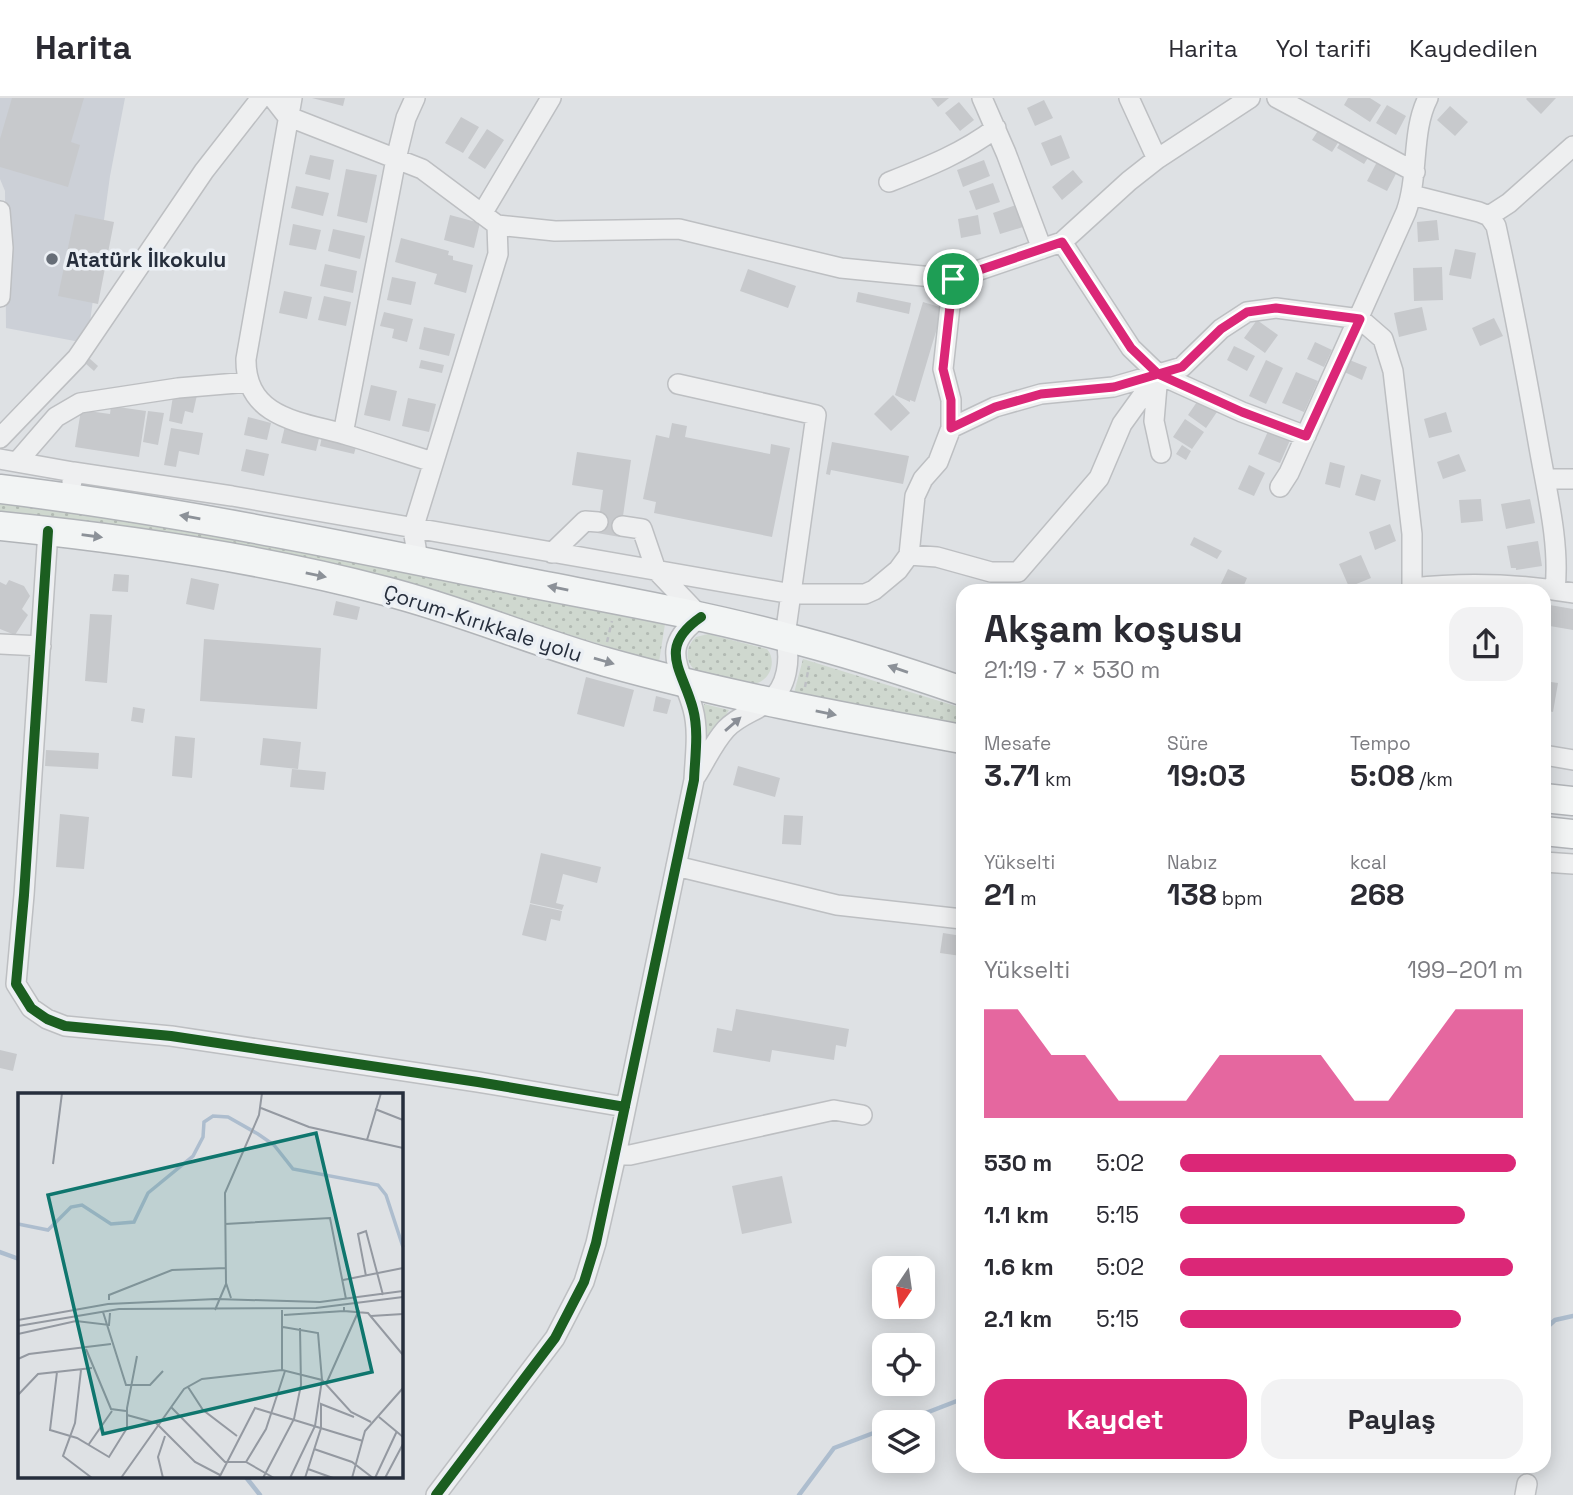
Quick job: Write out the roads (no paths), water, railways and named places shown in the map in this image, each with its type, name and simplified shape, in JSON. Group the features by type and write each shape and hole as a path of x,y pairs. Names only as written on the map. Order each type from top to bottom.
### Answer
{"highway":[{"name":"Çorum-Kırıkkale yolu","path":"0,489 71,485 229,510 418,560 785,636 956,689"},
{"name":"Çorum-Kırıkkale yolu","path":"0,526 199,553 385,591 603,661 769,702 956,738"},
{"path":"1551,799 1573,801"},
{"path":"1551,832 1573,834"}],"street":[{"path":"0,436 77,358 204,172 261,98"},
{"path":"273,98 396,159 422,169 489,219 555,231 679,229 841,268 953,279 1062,242 1157,159 1250,98"},
{"path":"343,434 396,159 406,118 415,98"},
{"path":"418,560 412,529 498,254 489,219 551,98"},
{"path":"982,98 1042,249"},
{"path":"1129,98 1157,159"},
{"path":"1277,98 1415,172"},
{"path":"1280,486 1289,473 1360,319 1412,195 1422,114 1428,98"},
{"path":"289,107 246,359 249,382 262,402 282,417 433,462"},
{"path":"889,182 974,145 996,128"},
{"path":"1489,216 1509,203 1573,146"},
{"path":"1412,195 1472,209 1489,216 1496,226 1517,321 1545,480 1556,564 1564,592"},
{"path":"0,211 3,248 0,297"},
{"path":"1062,242 1131,348 1158,374 1242,412 1306,436"},
{"path":"229,510 412,529 792,594 865,594 898,570 909,555 915,496 923,480 938,462 951,428 951,400 943,369 953,279"},
{"path":"951,428 995,407 1041,394 1114,387 1182,367 1221,329 1247,312 1276,308 1360,319 1383,339 1393,371 1412,534 1412,584"},
{"path":"1158,374 1154,421 1161,453"},
{"path":"1014,584 1018,572 1099,478 1122,424 1158,374"},
{"path":"71,485 8,460 56,416 80,403 177,388 249,382"},
{"path":"678,384 816,415 785,636 787,670 778,691 769,702 735,721 725,731 694,780"},
{"path":"1545,480 1573,480"},
{"path":"552,553 585,520 598,522"},
{"path":"436,1495 555,1338 571,1310 596,1243 694,780 696,725 693,707 678,669 677,645 687,627 701,618 656,570 642,528 622,526"},
{"path":"48,531 16,984 25,1001 38,1014 65,1026 184,1038 625,1107"},
{"path":"909,555 937,557 991,572 1018,572"},
{"path":"0,644 41,646"},
{"path":"1551,756 1573,760"},
{"path":"1551,862 1573,863"},
{"path":"676,866 837,905 956,918"},
{"path":"616,1155 630,1155 834,1110 862,1115"}],"waterway":[{"path":"0,1252 18,1259"},
{"path":"1551,1324 1555,1320 1573,1316"},
{"path":"934,1410 956,1401"},
{"path":"799,1495 834,1448 872,1434"},
{"path":"247,1478 260,1495"}],"place":[{"name":"Atatürk İlkokulu","path":"52,259"}]}
